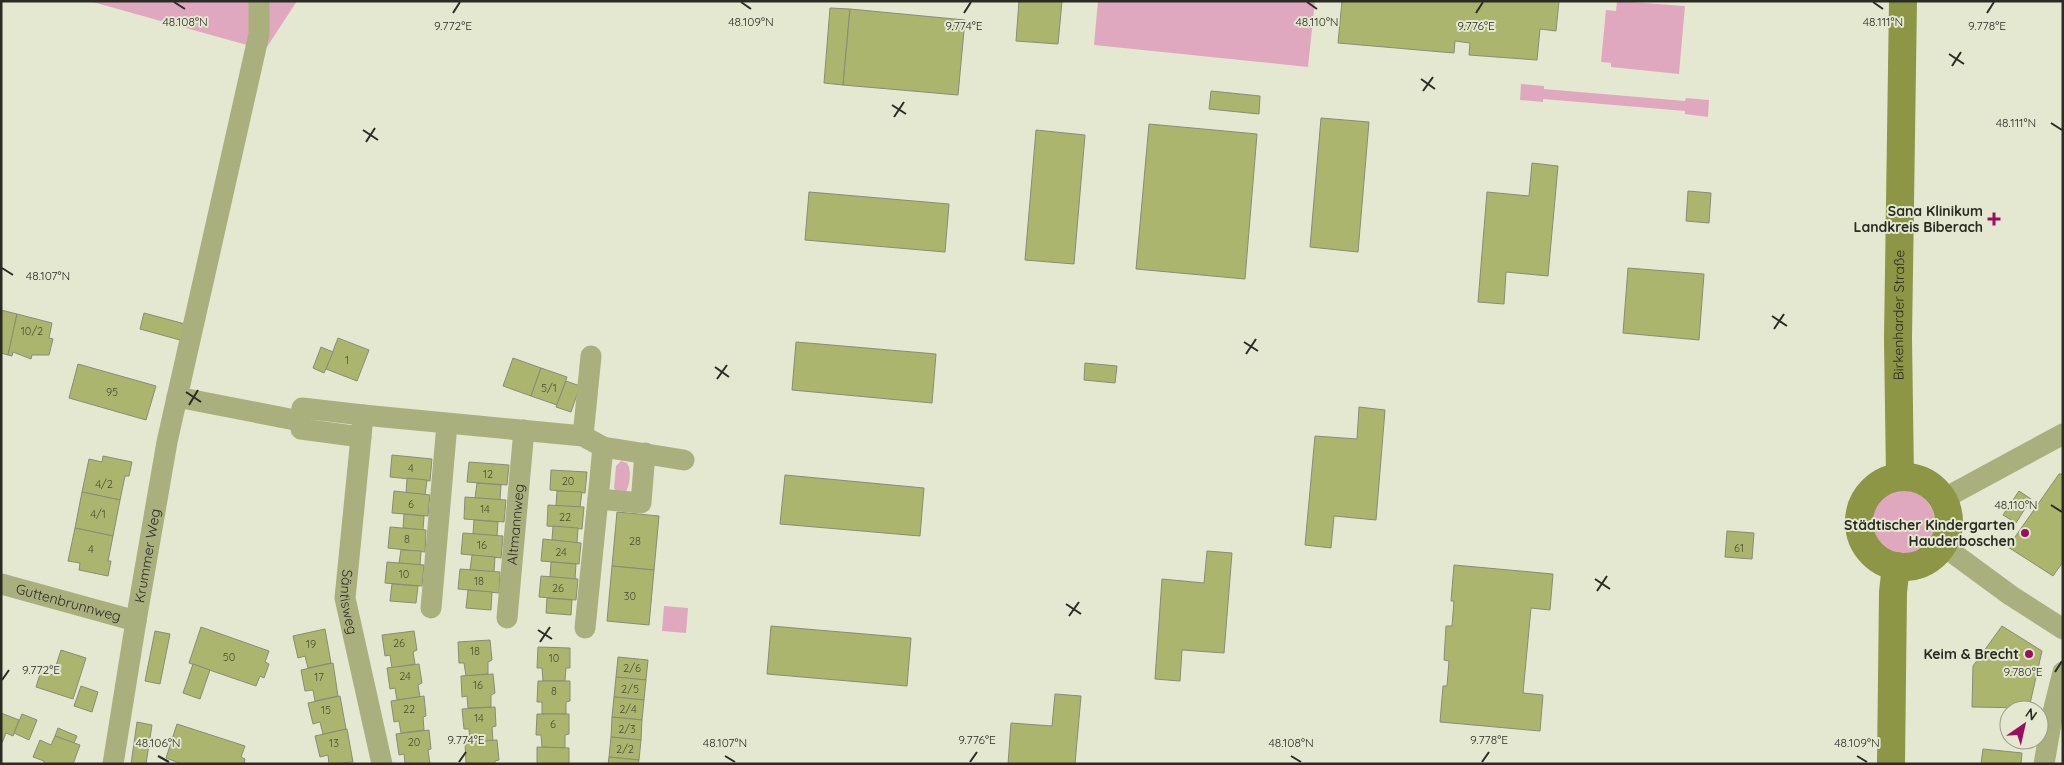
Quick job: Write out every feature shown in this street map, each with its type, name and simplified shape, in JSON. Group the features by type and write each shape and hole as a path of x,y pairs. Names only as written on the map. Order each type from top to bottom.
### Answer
{"main road":[{"name":"Birkenharder Straße","path":"1900,477 1898,338 1903,1"},
{"path":"1900,477 1912,478 1924,482 1935,490 1943,500 1949,522 1942,545 1934,556 1922,563 1910,566 1896,566 1883,562 1872,554 1864,543 1860,530 1859,516 1864,502 1872,490 1885,481 1900,477"},
{"path":"1891,764 1893,592 1896,566"}],"street":[{"name":"Krummer Weg","path":"113,764 136,620 177,397 259,34 259,1"},
{"path":"583,436 591,356"},
{"path":"177,397 300,421"},
{"path":"363,415 361,437 300,429 302,408 447,424 583,436 603,448 684,460"},
{"path":"431,608 447,424"},
{"name":"Altmannweg","path":"507,618 524,430"},
{"path":"1943,500 2063,434"},
{"name":"Säntisweg","path":"361,437 345,598 382,764"},
{"path":"586,628 603,448"},
{"path":"598,499 641,503 645,454"},
{"path":"1942,545 2010,595 2063,629"},
{"name":"Guttenbrunnweg","path":"1,584 136,620"},
{"path":"2044,764 2053,712 2063,672"}],"shaded area":[{"path":"89,1 297,1 265,50"},
{"path":"1098,1 1315,1 1308,67 1094,45"},
{"path":"1617,1 1685,6 1679,74 1611,67 1611,63 1601,62 1606,10 1616,11"},
{"path":"1521,84 1544,86 1544,89 1685,101 1686,98 1709,100 1708,117 1685,114 1685,111 1543,99 1543,102 1520,100"},
{"path":"621,461 627,463 630,470 629,482 625,493 615,491 614,488 616,466"},
{"path":"1902,490 1915,493 1925,500 1932,510 1935,523 1932,536 1925,546 1915,553 1902,556 1889,553 1879,546 1872,536 1869,523 1872,510 1879,500 1889,493"},
{"path":"664,606 688,608 686,633 662,631"}],"building":[{"path":"1019,1 1062,1 1058,44 1016,41"},
{"path":"1342,1 1559,1 1556,31 1540,29 1537,60 1469,55 1470,43 1455,41 1454,53 1338,43"},
{"path":"830,8 850,9 843,85 824,83"},
{"path":"850,9 965,20 958,95 843,85"},
{"path":"1211,91 1260,96 1259,114 1209,109"},
{"path":"1321,118 1369,122 1358,252 1310,247"},
{"path":"1149,124 1257,134 1245,279 1136,269"},
{"path":"1036,130 1085,135 1074,264 1025,260"},
{"path":"1532,163 1558,166 1548,276 1506,272 1504,304 1478,302 1487,192 1529,196"},
{"path":"1688,191 1711,193 1709,223 1686,221"},
{"path":"809,192 949,204 945,252 805,240"},
{"path":"1628,268 1704,274 1699,340 1623,333"},
{"path":"1,310 17,314 8,355 1,353"},
{"path":"144,313 185,324 180,340 140,329"},
{"path":"17,314 52,323 49,338 53,339 49,355 32,355 31,359 13,352 12,356 8,355"},
{"path":"338,338 369,350 357,381 326,369"},
{"path":"796,342 936,354 932,403 792,390"},
{"path":"321,347 333,352 324,373 313,368"},
{"path":"513,358 541,368 531,396 503,386"},
{"path":"1085,363 1117,366 1115,383 1084,380"},
{"path":"78,364 156,386 146,420 69,398"},
{"path":"541,368 567,377 557,405 531,396"},
{"path":"566,381 580,386 571,412 556,407"},
{"path":"1359,407 1385,410 1376,520 1334,516 1331,548 1305,545 1315,436 1357,439"},
{"path":"392,455 432,459 430,481 390,477"},
{"path":"103,456 132,462 129,476 125,476 120,500 82,492 89,459 102,462"},
{"path":"469,462 509,465 507,485 467,482"},
{"path":"551,470 587,472 585,493 550,490"},
{"path":"2059,474 2063,474 2063,562 2053,576 2008,547"},
{"path":"785,475 924,488 920,536 780,524"},
{"path":"407,478 427,480 425,495 406,493"},
{"path":"477,483 501,485 500,500 475,498"},
{"path":"394,491 430,495 428,516 392,513"},
{"path":"557,491 582,492 580,507 556,506"},
{"path":"2019,491 2031,499 2016,523 2003,515"},
{"path":"82,492 120,500 113,536 75,528"},
{"path":"465,497 506,500 504,522 464,519"},
{"path":"548,505 584,507 582,529 547,526"},
{"path":"617,512 659,516 654,570 612,566"},
{"path":"404,514 424,516 423,530 403,528"},
{"path":"474,520 498,522 497,536 473,534"},
{"path":"553,526 578,528 577,543 552,540"},
{"path":"390,527 426,530 425,552 388,548"},
{"path":"75,528 113,536 108,561 111,561 108,576 79,570 80,563 68,561"},
{"path":"1727,531 1754,533 1752,559 1725,557"},
{"path":"463,533 503,536 501,558 461,554"},
{"path":"543,539 581,543 579,564 541,561"},
{"path":"401,550 421,551 420,565 399,563"},
{"path":"1207,551 1232,553 1224,653 1182,650 1180,681 1155,679 1162,579 1204,583"},
{"path":"472,555 495,557 494,572 470,570"},
{"path":"387,562 424,565 422,586 385,583"},
{"path":"551,562 576,564 575,579 550,577"},
{"path":"1454,565 1553,574 1550,610 1531,608 1523,693 1543,695 1540,731 1440,722 1443,686 1447,686 1449,661 1444,660 1446,626 1452,626 1454,601 1451,601"},
{"path":"612,566 654,570 649,625 607,621"},
{"path":"460,569 500,572 499,593 458,589"},
{"path":"541,576 578,579 576,600 539,597"},
{"path":"392,584 418,586 416,603 390,601"},
{"path":"468,590 492,592 491,610 466,608"},
{"path":"547,598 572,600 571,615 546,613"},
{"path":"771,626 911,638 907,686 767,674"},
{"path":"2002,626 2042,651 2031,700 1999,700 1999,707 1972,707 1973,666"},
{"path":"201,627 269,651 265,662 269,664 264,678 260,676 256,686 189,663"},
{"path":"325,629 331,663 308,668 305,656 298,658 293,636"},
{"path":"155,631 170,634 160,684 145,681"},
{"path":"414,631 417,650 413,652 415,664 392,668 390,655 385,656 382,635"},
{"path":"490,640 492,660 488,662 488,674 466,676 464,663 459,663 458,642"},
{"path":"538,647 570,648 570,668 566,668 565,681 543,681 542,668 537,668"},
{"path":"61,650 86,658 73,699 36,687 41,671 53,675"},
{"path":"618,657 648,660 646,680 616,677"},
{"path":"333,663 338,696 315,701 313,690 305,691 301,670"},
{"path":"193,664 210,670 200,699 183,693"},
{"path":"419,664 422,683 418,685 420,697 397,700 395,688 390,689 387,668"},
{"path":"493,674 495,693 491,695 491,707 468,708 467,696 462,697 461,676"},
{"path":"616,677 646,680 644,700 614,697"},
{"path":"538,681 570,681 570,701 566,702 566,714 542,714 542,702 537,702"},
{"path":"81,686 98,692 92,712 74,706"},
{"path":"1055,694 1081,696 1075,764 1008,764 1011,723 1052,726"},
{"path":"340,696 346,729 323,734 320,722 313,724 308,703"},
{"path":"424,696 426,716 423,717 424,730 401,733 399,721 394,722 391,701"},
{"path":"614,697 644,700 642,720 612,717"},
{"path":"495,707 496,726 492,727 493,741 470,742 469,729 464,729 462,709"},
{"path":"1,713 19,720 13,736 6,733 2,743"},
{"path":"22,714 37,720 29,740 14,733"},
{"path":"537,714 569,714 569,734 565,735 565,748 542,747 541,735 536,735"},
{"path":"612,717 642,720 641,740 611,737"},
{"path":"137,722 152,725 146,764 131,764"},
{"path":"177,724 245,746 241,757 245,759 244,764 182,764 166,758"},
{"path":"58,728 77,736 74,743 55,736"},
{"path":"347,729 353,762 329,764 328,755 320,757 315,736"},
{"path":"429,730 431,749 428,750 430,764 405,763 404,754 399,755 396,734"},
{"path":"55,736 80,745 73,764 44,764 44,761 33,757 40,740 51,745"},
{"path":"611,737 641,740 639,760 609,757"},
{"path":"497,740 499,760 495,761 495,764 466,763 465,742"},
{"path":"537,747 569,748 569,764 537,764"},
{"path":"1983,749 2022,753 2021,764 1981,764"},
{"path":"609,757 639,760 638,764 608,764"}],"place":[{"name":"Sana Klinikum Landkreis Biberach","path":"1994,219"},
{"name":"Städtischer Kindergarten Hauderboschen","path":"2025,533"},
{"name":"Keim & Brecht","path":"2029,654"}]}
